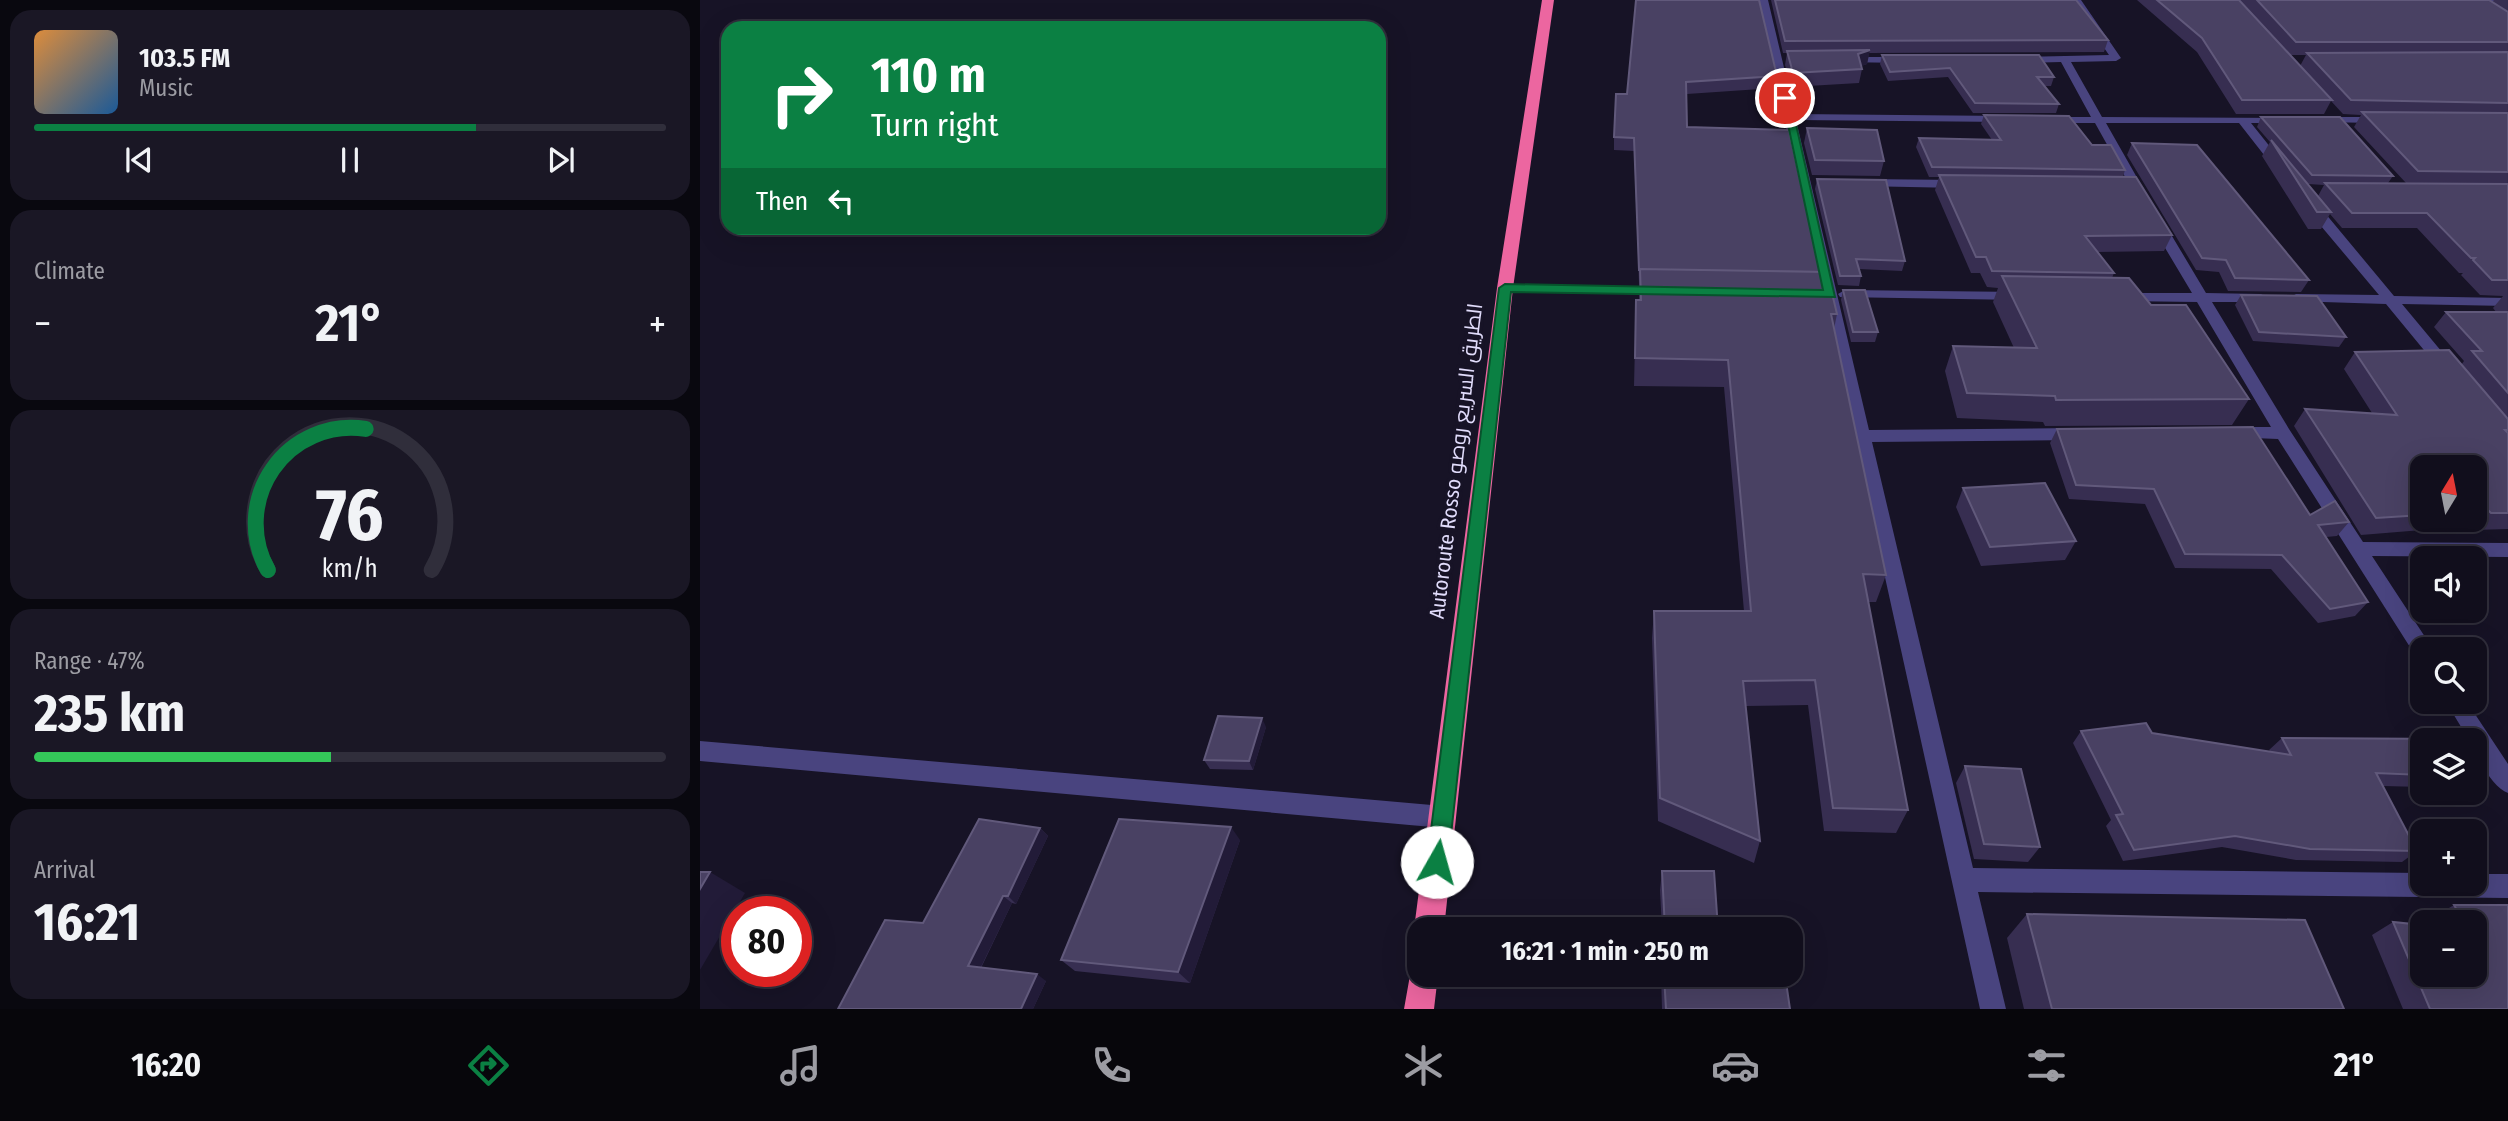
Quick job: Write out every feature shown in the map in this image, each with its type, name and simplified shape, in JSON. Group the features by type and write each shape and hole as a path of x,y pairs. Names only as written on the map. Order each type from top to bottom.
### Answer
{"highway":[{"name":"Autoroute Rosso الطريق السريع روصو","path":"1430,917 1505,288 1548,0"},
{"path":"1419,1009 1422,987"}],"street":[{"path":"1763,0 1783,60 1790,117 1812,182 1823,294 1863,436 1993,1009"},
{"path":"2010,60 2116,58 2076,0"},
{"path":"2422,0 2508,1"},
{"path":"2472,0 2490,13"},
{"path":"1831,60 1914,60"},
{"path":"2065,60 2100,120 2128,185 2414,637"},
{"path":"2331,110 2349,130"},
{"path":"1790,117 2019,119"},
{"path":"2032,119 2392,121"},
{"path":"2242,120 2291,181"},
{"path":"1846,183 1970,184"},
{"path":"2313,191 2300,191 2457,380"},
{"path":"1505,288 1681,291"},
{"path":"1823,294 2036,296"},
{"path":"2105,296 2508,302"},
{"path":"2213,433 2283,433"},
{"path":"1863,436 2087,434"},
{"path":"2357,549 2508,550"},
{"path":"2464,714 2508,783"},
{"path":"700,751 1443,817"},
{"path":"1964,880 2508,886"}],"building":[{"path":"1636,0 1759,0 1777,76 1686,82 1687,127 1789,130 1821,272 1639,270 1634,138 1614,137 1616,94 1627,94"},
{"path":"1775,0 2076,0 2108,40 1785,41"},
{"path":"2157,0 2239,0 2332,100 2242,100 2202,38"},
{"path":"2257,0 2489,0 2508,12 2508,42 2296,42"},
{"path":"1870,50 1858,54 1862,69 1793,73 1787,51"},
{"path":"2508,52 2508,103 2351,100 2307,53"},
{"path":"1882,55 2039,55 2054,77 2037,77 2059,104 1975,103 1950,68 1890,72"},
{"path":"2362,112 2508,113 2508,172 2418,171"},
{"path":"1984,115 2069,116 2092,145 2111,145 2125,170 1932,167 1919,138 2001,140"},
{"path":"2261,117 2340,117 2393,176 2312,175"},
{"path":"1807,128 1877,130 1884,161 1815,160"},
{"path":"2271,140 2331,212 2317,212"},
{"path":"2132,143 2197,145 2309,280 2235,278 2226,260 2202,258"},
{"path":"1939,175 2136,177 2172,235 2085,236 2114,273 1992,271 1986,257 1976,257"},
{"path":"1817,179 1886,180 1905,261 1856,259 1861,276 1840,276"},
{"path":"2325,183 2508,184 2508,280 2492,280 2473,260 2475,258 2471,258 2427,213 2352,213"},
{"path":"1640,269 1827,272 1837,314 1831,314 1886,575 1863,574 1908,810 1833,808 1815,680 1743,681 1760,841 1660,798 1654,611 1751,611 1728,360 1635,358 1636,300 1641,300"},
{"path":"2002,276 2129,278 2151,305 2186,305 2249,399 2056,400 2055,396 1967,393 1953,346 2037,348"},
{"path":"1843,290 1865,290 1878,332 1853,332"},
{"path":"2241,295 2317,296 2346,337 2259,332"},
{"path":"2446,312 2508,312 2508,393 2472,351 2482,351"},
{"path":"2449,350 2508,419 2508,430 2505,430 2508,433 2508,513 2491,513 2487,509 2487,455 2410,455 2410,516 2376,518 2305,409 2397,415 2355,352"},
{"path":"2253,427 2310,515 2335,501 2349,522 2318,525 2368,602 2330,609 2282,555 2185,554 2154,489 2076,485 2057,429"},
{"path":"2045,483 2076,541 1990,547 1963,488"},
{"path":"1218,716 1262,718 1249,761 1204,760"},
{"path":"2146,723 2152,733 2291,755 2282,738 2410,739 2410,774 2376,773 2410,838 2410,851 2310,849 2235,836 2134,850 2116,815 2123,814 2081,731"},
{"path":"1965,766 2021,769 2040,847 1984,844"},
{"path":"979,819 1040,828 1008,896 1003,896 968,966 1037,974 1021,1009 838,1009 885,920 923,923"},
{"path":"1119,819 1231,827 1178,972 1061,960"},
{"path":"1662,871 1714,871 1717,917 1664,917"},
{"path":"700,872 710,872 700,889"},
{"path":"2454,905 2508,905 2508,1009 2430,1009 2421,987 2487,987 2487,910 2457,910"},
{"path":"2027,914 2305,920 2344,1009 2052,1009"},
{"path":"2393,922 2410,924 2410,962"},
{"path":"1665,987 1787,987 1790,1009 1666,1009"}],"route":[{"path":"1437,862 1505,288 1830,294 1785,98"}]}
